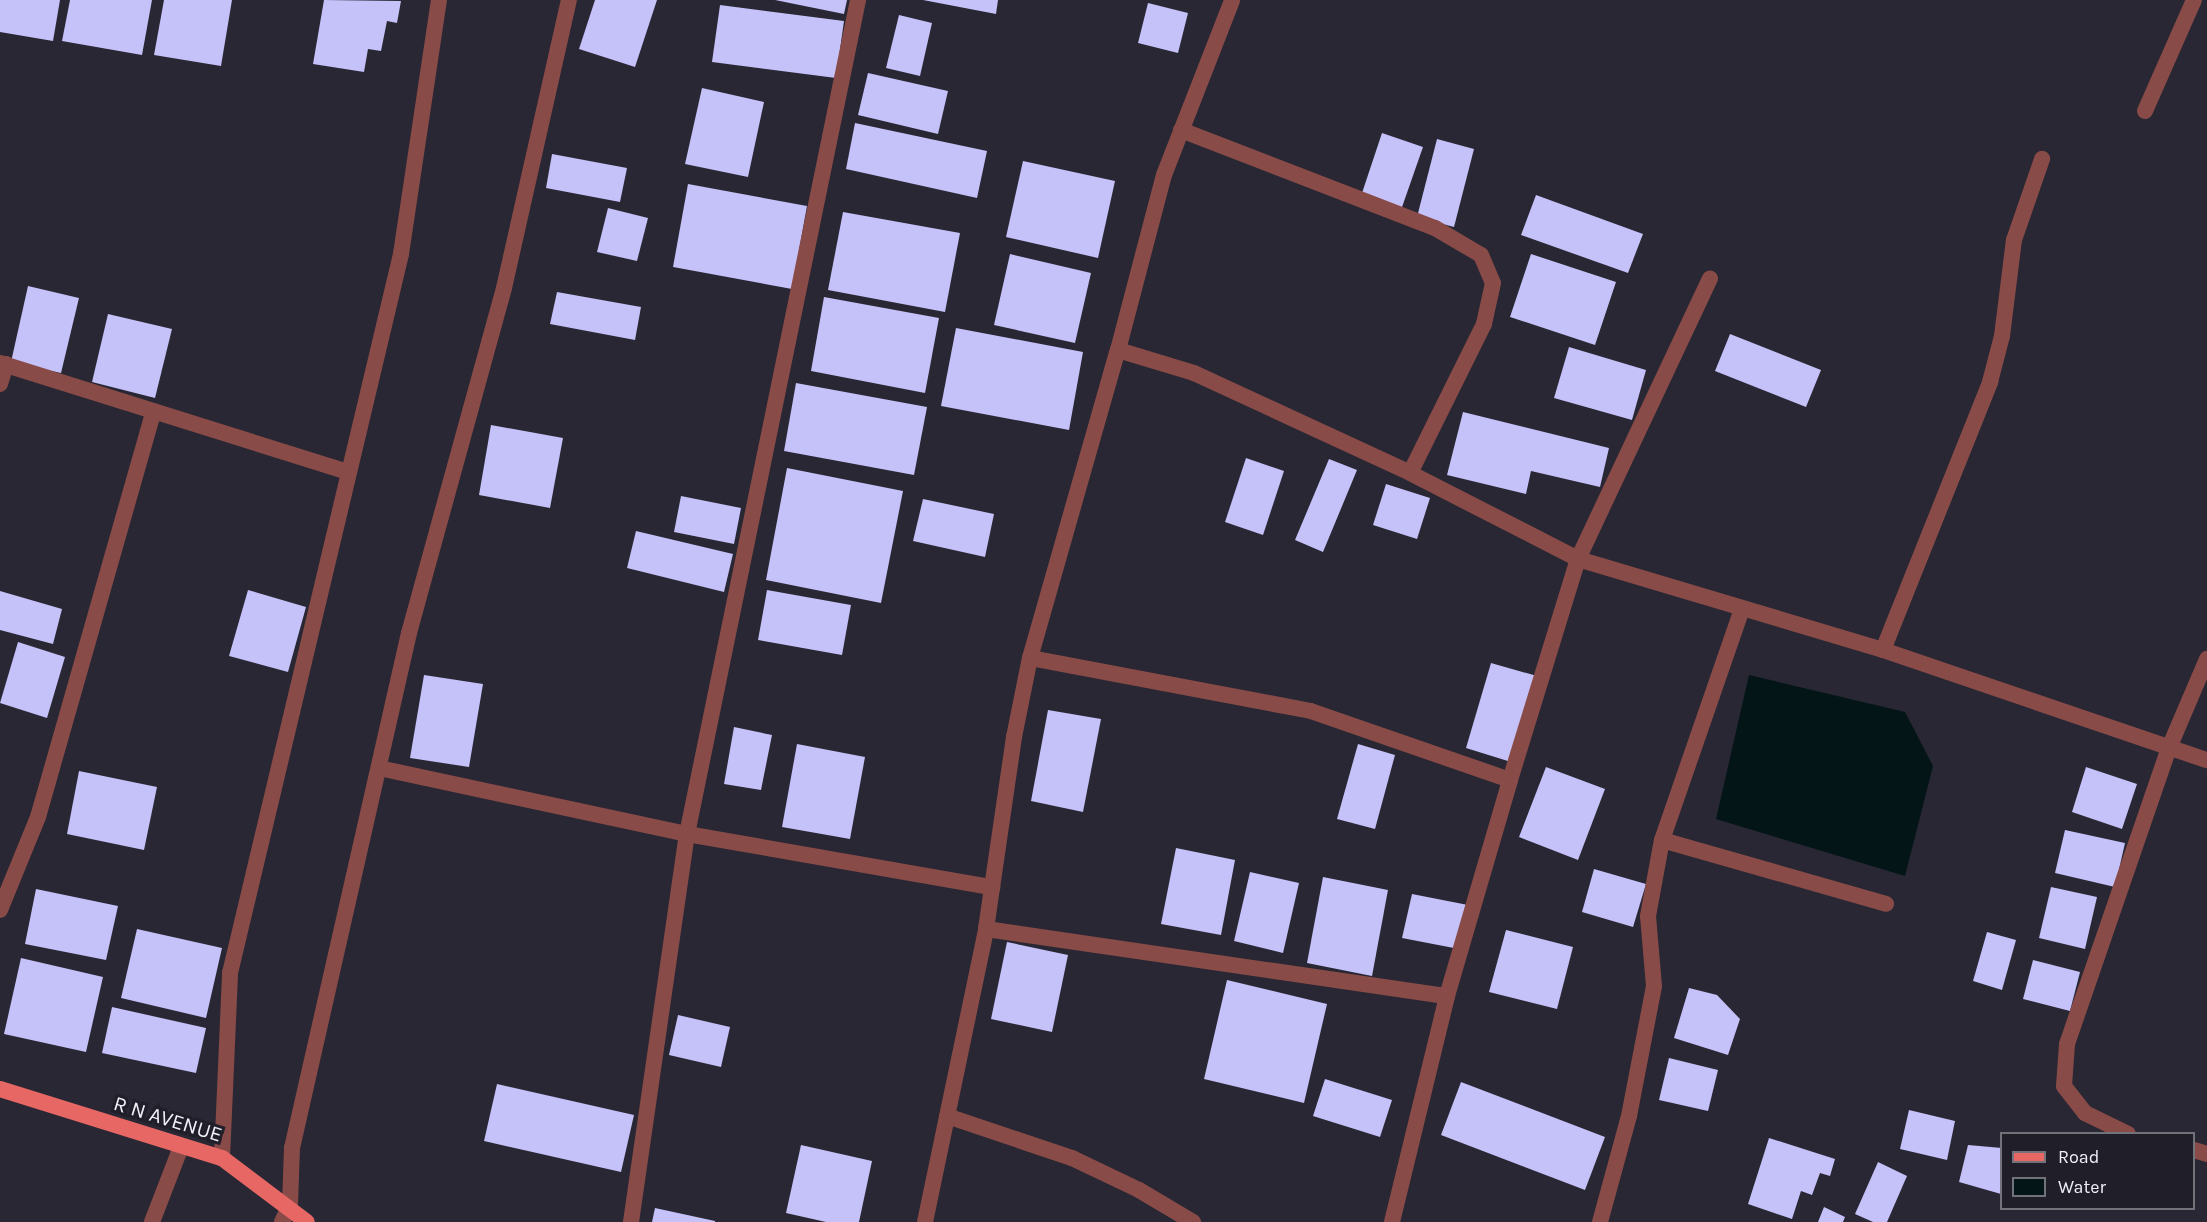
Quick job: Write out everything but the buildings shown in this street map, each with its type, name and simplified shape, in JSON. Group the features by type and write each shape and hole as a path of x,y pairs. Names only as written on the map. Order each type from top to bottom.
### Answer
{"main road":[{"name":"R N AVENUE","path":"0,1089 222,1158 290,1206 307,1222"}],"street":[{"path":"222,1158 230,973 401,255 439,0"},
{"path":"282,1222 290,1206 292,1148 409,633 504,288 569,0"},
{"path":"631,1222 687,834 858,0"},
{"path":"925,1222 986,929 1014,737 1030,658 1118,350 1164,175 1232,0"},
{"path":"2145,111 2194,0"},
{"path":"1181,130 1435,228 1480,255 1493,283 1484,324 1410,473"},
{"path":"1883,650 1990,382 2002,336 2014,240 2042,159"},
{"path":"1392,1222 1447,996 1510,780 1578,560 1710,278"},
{"path":"1118,350 1194,373 1410,473 1578,560 1883,650 2207,760"},
{"path":"0,384 3,364 348,472"},
{"path":"0,910 44,795 153,412"},
{"path":"1600,1222 1629,1116 1654,986 1648,916 1662,840 1742,609"},
{"path":"1030,658 1311,711 1510,780"},
{"path":"2124,1132 2085,1113 2064,1086 2067,1044 2169,748 2207,659"},
{"path":"379,768 687,834 992,887"},
{"path":"1662,840 1886,904"},
{"path":"986,929 1447,996"},
{"path":"947,1116 1072,1158 1139,1190 1192,1222"},
{"path":"152,1222 181,1147"}],"water":[{"path":"1749,675 1905,712 1933,766 1905,876 1716,819"}]}
